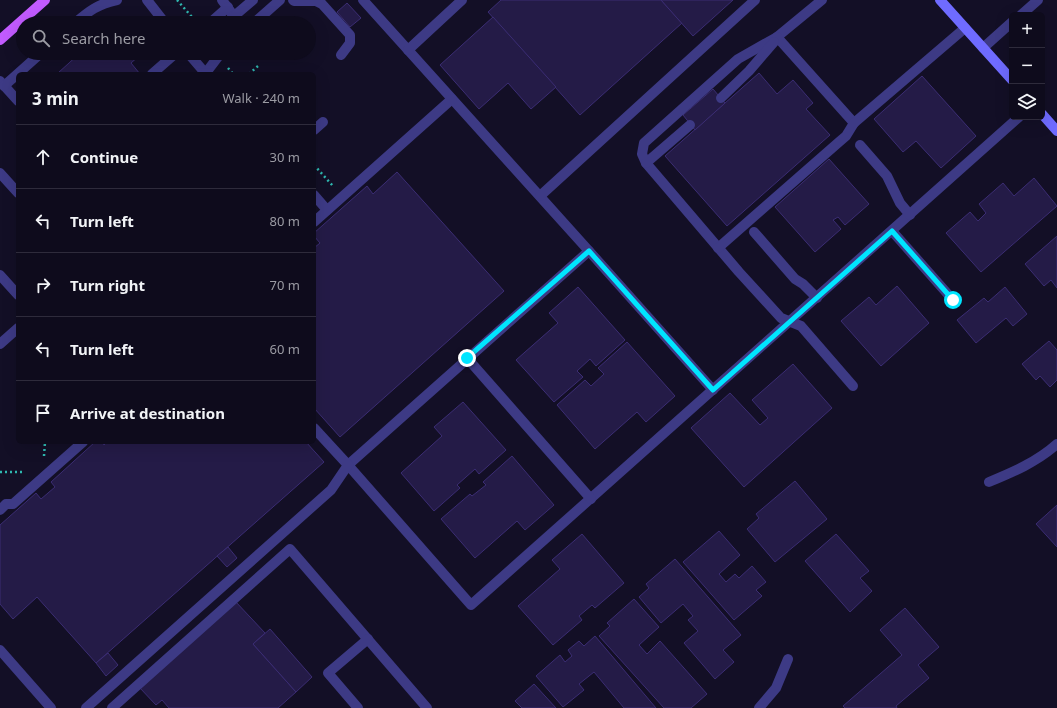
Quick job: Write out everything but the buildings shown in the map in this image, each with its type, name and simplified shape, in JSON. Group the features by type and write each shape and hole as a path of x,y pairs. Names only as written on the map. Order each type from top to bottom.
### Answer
{"main road":[{"path":"27,16 45,0"},
{"path":"0,40 16,26"}],"street":[{"path":"83,16 102,3 117,0"},
{"path":"147,0 160,16"},
{"path":"240,16 253,0"},
{"path":"262,16 280,0"},
{"path":"363,0 713,390"},
{"path":"408,50 462,0"},
{"path":"540,196 755,0"},
{"path":"822,0 777,37 738,59 644,143 642,154 646,164 718,248 781,318 801,326 853,386"},
{"path":"940,0 1009,77"},
{"path":"1024,12 1038,0"},
{"path":"293,1 316,1 322,4 350,35 350,43 341,55"},
{"path":"215,16 225,3 234,16"},
{"path":"983,48 1009,25"},
{"path":"718,248 840,142 846,136 854,123 965,28"},
{"path":"721,98 749,72 777,37"},
{"path":"777,37 854,123"},
{"path":"16,72 32,60"},
{"path":"154,72 168,60"},
{"path":"194,60 203,72"},
{"path":"207,72 216,60"},
{"path":"16,72 2,83 16,100"},
{"path":"316,220 452,98"},
{"path":"1045,117 1057,130"},
{"path":"316,430 471,605 1017,120"},
{"path":"316,128 323,122"},
{"path":"646,164 690,124"},
{"path":"860,145 887,176 900,203 910,215"},
{"path":"0,173 16,191"},
{"path":"316,197 328,210"},
{"path":"892,231 953,300"},
{"path":"754,232 795,279 803,284 817,298"},
{"path":"86,708 331,490 348,465 589,251"},
{"path":"0,275 16,293"},
{"path":"0,344 16,330"},
{"path":"467,358 591,499"},
{"path":"0,510 6,504 14,504 81,444"},
{"path":"989,482 1019,469 1049,451 1057,444"},
{"path":"112,708 290,549 427,708"},
{"path":"358,708 328,673 368,639"},
{"path":"0,650 52,708"},
{"path":"759,708 776,688 788,659"}],"path":[{"path":"177,0 191,16"},
{"path":"251,72 258,66"},
{"path":"316,167 334,186"},
{"path":"44,456 45,444"},
{"path":"0,472 23,472"}],"route":[{"path":"467,358 589,251 713,390 892,231 953,300"}]}
